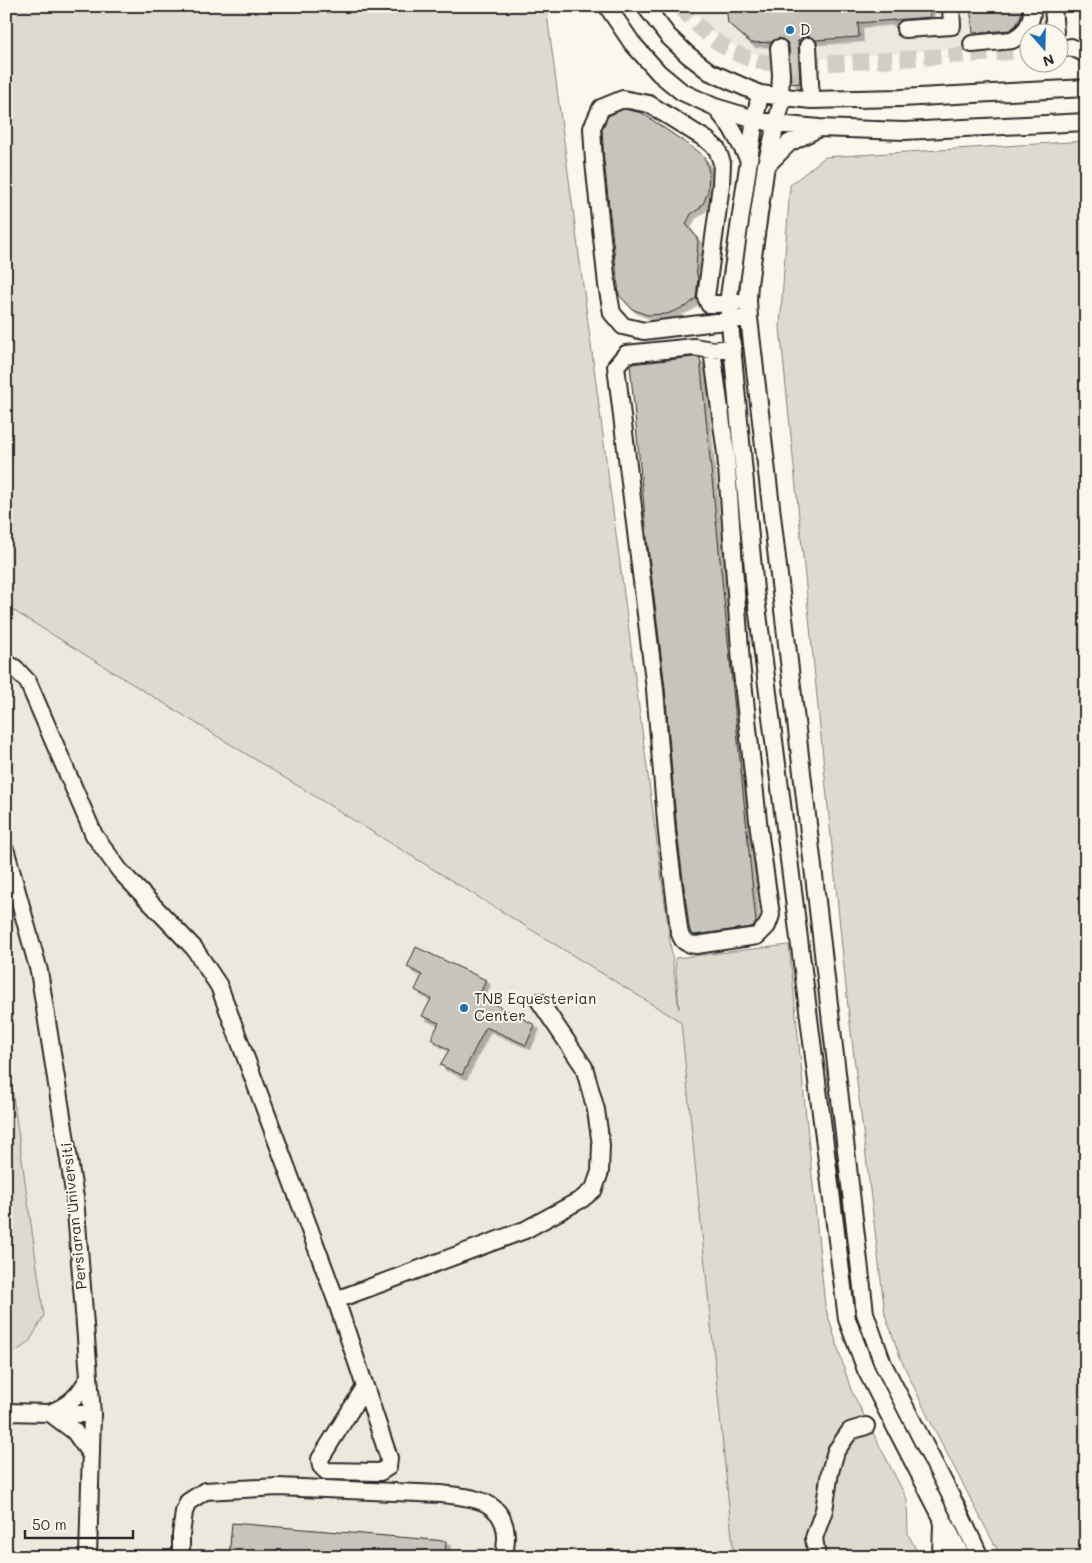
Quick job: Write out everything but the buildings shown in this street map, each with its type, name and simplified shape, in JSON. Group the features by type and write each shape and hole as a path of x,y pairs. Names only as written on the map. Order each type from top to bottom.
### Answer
{"street":[{"path":"607,6 632,43 659,73 682,92 715,108 755,119 776,124 819,128 904,131 1086,122"},
{"path":"645,6 668,36 710,72 760,94 812,100 901,98 1086,88"},
{"path":"905,29 952,26 951,6"},
{"path":"972,44 1012,40 1018,37 1030,23 1033,14 1032,6"},
{"path":"1053,6 1054,22"},
{"path":"808,46 812,100"},
{"path":"1070,47 1086,54"},
{"path":"779,48 781,97 766,165 748,300 749,318 865,1313 883,1364 980,1557"},
{"path":"760,94 748,160 728,303 756,590 847,1319 866,1370 962,1557"},
{"path":"748,300 709,304 706,297 721,185 722,163 717,150 707,140 649,104 623,99 601,108 592,128 607,285 612,313 623,326 644,331 749,318"},
{"path":"715,108 731,127 748,160"},
{"path":"766,165 789,143 819,128"},
{"path":"712,350 726,454 745,702 759,830 771,915 768,926 757,936 696,945 686,944 681,938 679,929 668,843 655,689 616,366 626,354 694,347 712,350 733,348"},
{"path":"9,667 28,682 94,835 120,871 194,948 219,986 336,1300 389,1458 388,1466 380,1472 326,1471 320,1466 320,1459 365,1387"},
{"path":"745,702 769,699"},
{"path":"750,747 798,740"},
{"name":"Persiaran Universiti","path":"6,852 39,971 75,1198 92,1414 88,1557"},
{"path":"336,1300 525,1230 582,1199 594,1189 600,1172 601,1145 596,1110 584,1067 540,1002"},
{"path":"50,1413 63,1408 76,1398 89,1378"},
{"path":"6,1412 92,1414"},
{"path":"50,1413 74,1432 91,1454"},
{"path":"817,1557 814,1538 824,1510 830,1472 836,1451 850,1431 866,1426"},
{"path":"181,1557 180,1535 184,1512 188,1502 205,1491 278,1487 441,1494 467,1496 480,1500 494,1509 503,1520 506,1536 504,1557"},
{"path":"941,1557 942,1518"}],"shaded area":[{"path":"6,6 546,6 679,1009 675,958 789,945 825,1306 851,1390 907,1499 908,1534 920,1557 734,1557 681,1022 6,606"},
{"path":"688,6 1048,6 1049,22 1020,22 1020,44 816,59 770,58 741,49 713,33"},
{"path":"1086,141 1086,1557 1001,1557 929,1419 900,1357 885,1314 848,1007 780,327 790,185 825,157"},
{"path":"6,606 681,1022 734,1557 6,1557"},
{"path":"6,1046 44,1316 29,1342 6,1359"}],"tunnel":[{"path":"680,6 694,22 728,49 747,58 768,63 802,65 1020,52"}],"place":[{"name":"D","path":"790,30"},
{"name":"TNB Equesterian Center","path":"464,1008"}]}
